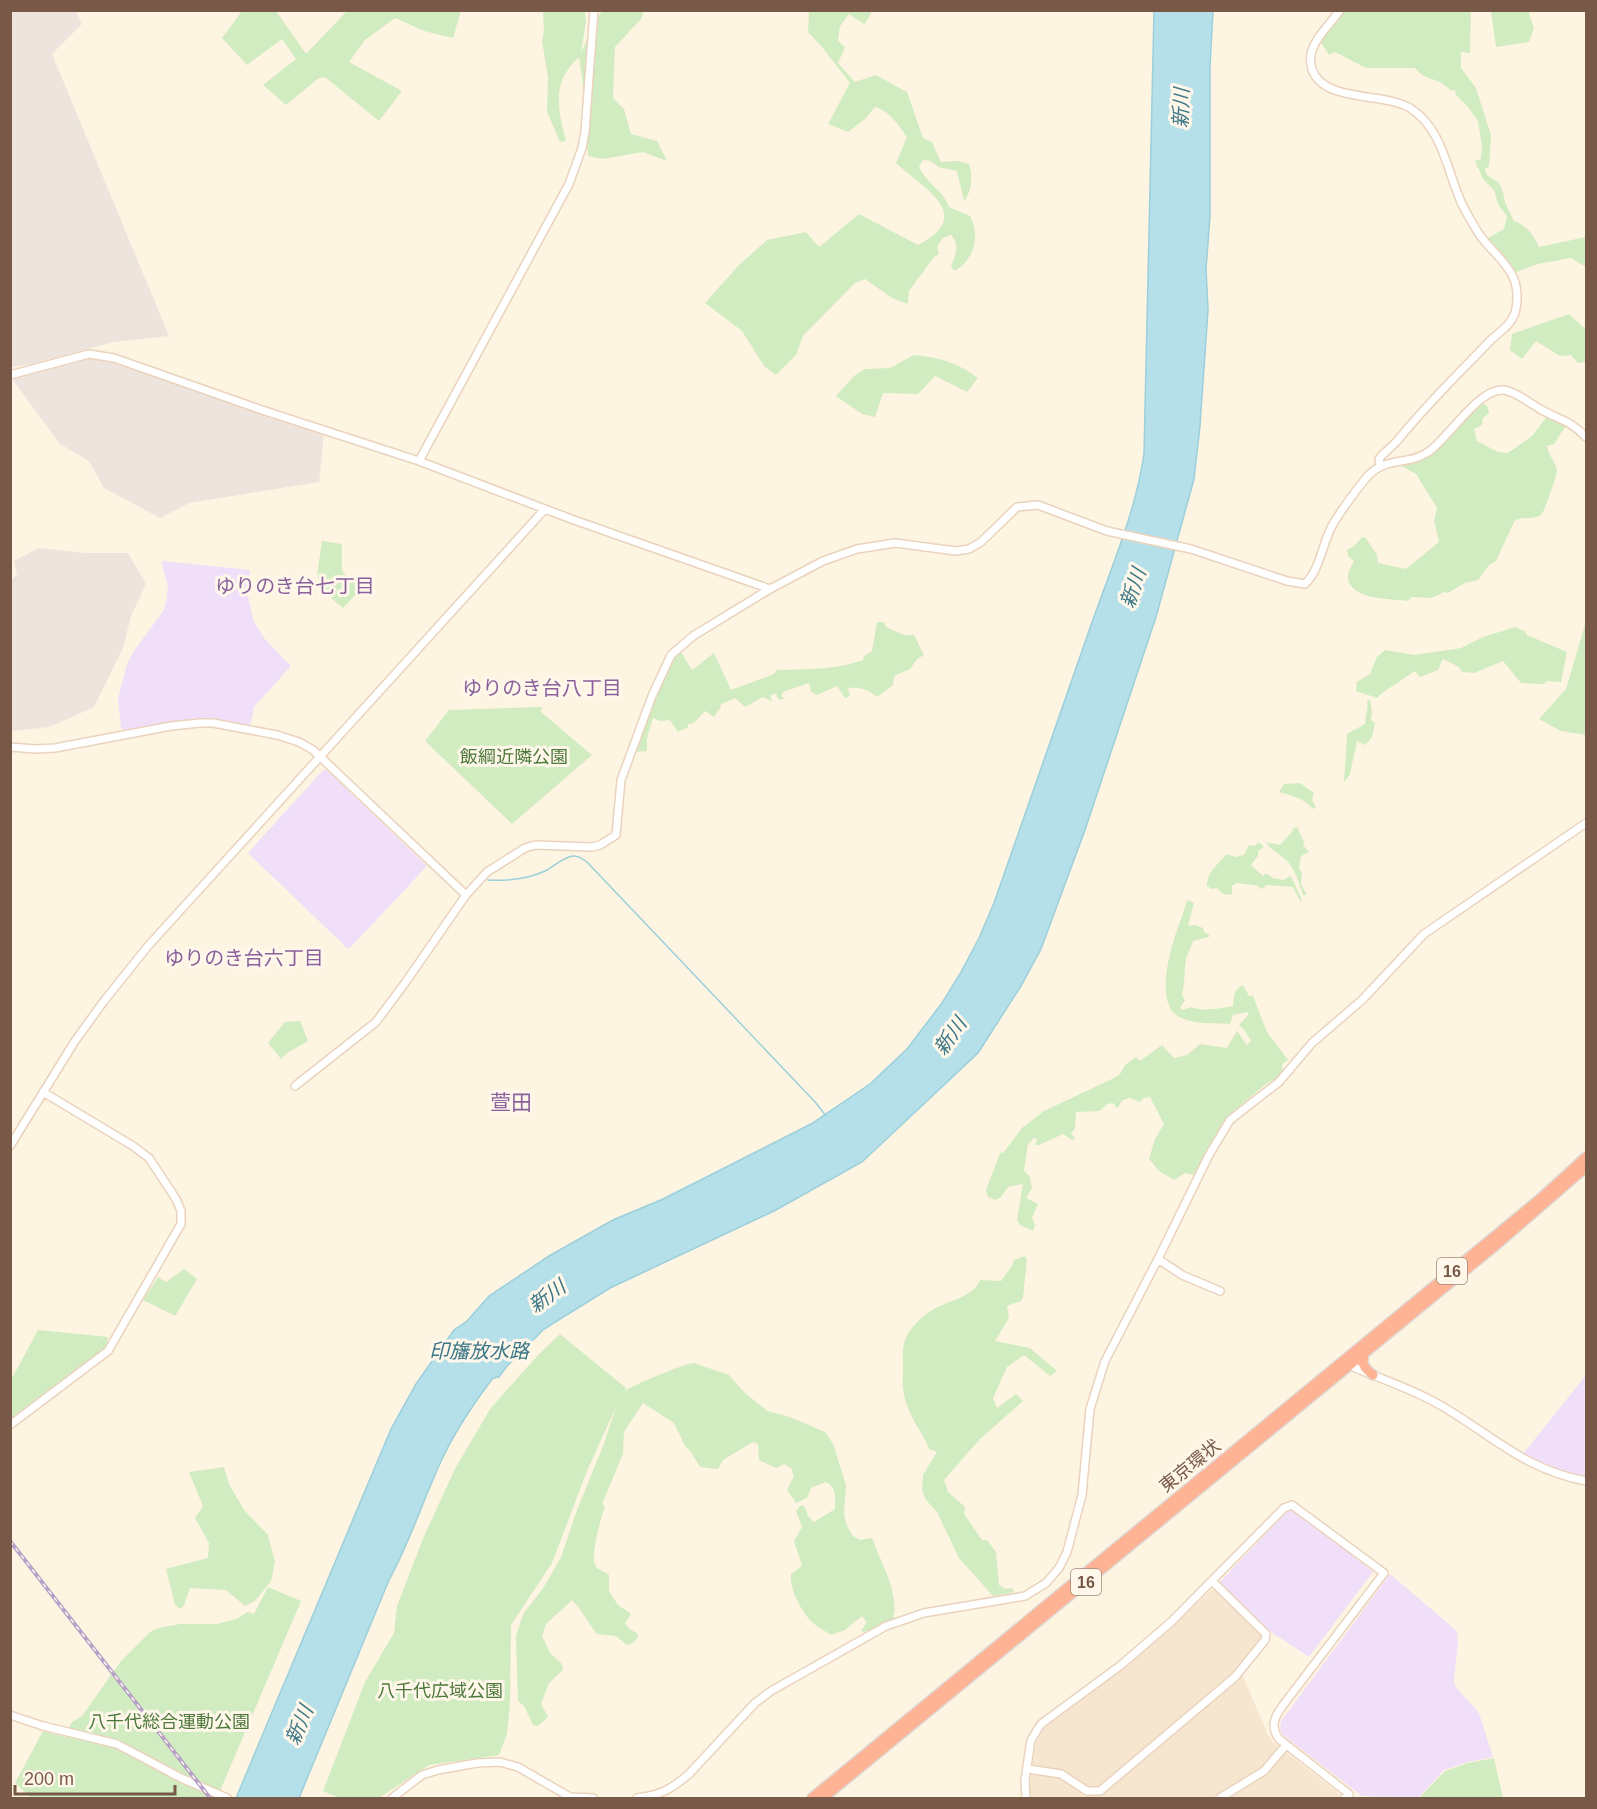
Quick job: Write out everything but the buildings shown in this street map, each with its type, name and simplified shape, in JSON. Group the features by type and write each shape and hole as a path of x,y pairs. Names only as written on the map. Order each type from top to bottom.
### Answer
{"highway":[{"name":"東京環状","path":"823,1798 1345,1364 1587,1157"},
{"name":"東京環状","path":"812,1798 1345,1364 1365,1352 1587,1167"},
{"path":"1365,1352 1362,1362 1373,1375"}],"street":[{"path":"419,461 569,184 577,165 585,132 594,10"},
{"path":"1340,10 1315,42 1311,51 1311,68 1314,75 1334,91 1398,102 1425,122 1439,142 1462,204 1480,236 1513,277 1517,305 1510,323 1442,388 1393,446 1383,454 1379,459 1380,465"},
{"path":"10,375 89,354 114,358 262,410 419,461 545,509 770,589"},
{"path":"295,1086 375,1022 466,895 487,872 525,848 535,845 592,847 616,835 621,780 652,696 671,655 693,636 770,589 822,561 856,549 895,543 956,551 969,549 981,542 1017,507 1046,507 1096,528 1188,548 1287,581 1305,584 1314,573 1332,526 1368,476 1380,465 1429,452 1483,398 1498,390 1512,392 1544,411 1566,420 1587,437"},
{"path":"10,1146 75,1041 148,946 545,509"},
{"path":"10,747 56,748 171,726 213,723 291,738 320,757 466,895"},
{"path":"637,1798 658,1796 677,1785 755,1703 778,1685 886,1626 924,1613 1025,1596 1046,1582 1059,1568 1067,1552 1082,1495 1090,1408 1105,1361 1220,1134 1234,1115 1271,1089 1312,1043 1362,1000 1424,934 1587,823"},
{"path":"10,1425 108,1351 182,1224 181,1211 148,1158 134,1146 43,1092"},
{"path":"1158,1259 1182,1275 1220,1291"},
{"path":"1345,1364 1436,1403 1538,1467 1587,1481"},
{"path":"1026,1798 1025,1780 1031,1740 1041,1724 1121,1665 1171,1623 1284,1508 1292,1505 1384,1573 1276,1715 1273,1728 1279,1739 1349,1794 1344,1798"},
{"path":"1028,1769 1061,1774 1087,1791 1100,1791 1242,1670 1265,1640 1266,1634 1213,1582"},
{"path":"10,1715 43,1726 117,1744 181,1778 224,1797"},
{"path":"1220,1798 1264,1771 1286,1745"},
{"path":"393,1798 422,1775 477,1763 500,1762 518,1767 570,1797 593,1798"}],"shaded area":[{"path":"11,10 76,11 82,24 52,54 169,336 114,342 32,364 11,367"},
{"path":"89,359 116,362 324,433 319,482 189,503 160,518 104,488 89,461 60,444 12,379"},
{"path":"39,548 85,553 128,553 146,584 131,616 123,648 94,707 49,727 11,731 11,580 17,575 14,561"},
{"path":"163,561 250,570 248,596 253,620 264,638 290,667 254,707 249,725 192,719 124,730 121,728 118,699 127,664 164,610 166,603 168,586"},
{"path":"323,770 327,770 427,866 350,948 347,948 248,853"},
{"path":"1586,1375 1586,1477 1551,1468 1523,1454"},
{"path":"1290,1510 1323,1532 1373,1572 1309,1657 1265,1628 1219,1583"},
{"path":"1390,1574 1457,1631 1455,1686 1479,1713 1493,1757 1444,1770 1418,1798 1362,1796 1283,1735 1280,1729 1281,1721"},
{"path":"1214,1588 1261,1633 1261,1639 1239,1667 1268,1735 1273,1742 1338,1793 1338,1798 1030,1798 1036,1743 1045,1727 1135,1660"}],"green space":[{"path":"1528,10 1534,28 1529,42 1496,47 1491,11"},
{"path":"242,11 276,11 306,54 347,11 461,11 453,38 424,31 395,18 365,40 349,62 402,91 379,121 325,77 319,78 286,105 263,85 296,59 282,39 247,65 222,38"},
{"path":"543,11 585,11 586,22 581,53 598,16 603,11 644,11 641,19 615,47 613,98 624,109 631,134 657,141 667,161 643,152 603,159 588,156 579,57 570,66 561,85 559,106 566,141 560,142 547,112 548,77 542,41"},
{"path":"809,11 872,11 864,24 849,14 840,26 838,41 845,47 838,63 855,82 876,75 907,92 923,138 932,142 941,162 959,161 969,164 971,183 964,201 957,171 923,160 919,167 949,207 970,216 975,240 971,254 961,267 954,271 951,266 956,254 956,243 951,235 943,238 937,246 939,254 934,257 909,291 908,304 892,298 865,279 855,283 803,336 796,355 776,375 764,366 742,331 705,303 738,266 767,240 806,232 819,247 859,214 918,245 935,234 943,223 944,212 930,192 896,163 907,137 889,115 875,107 865,119 848,132 828,124 850,83 808,32"},
{"path":"1342,11 1471,11 1470,53 1461,52 1461,68 1476,88 1491,135 1489,166 1485,169 1487,175 1499,183 1514,221 1529,231 1539,247 1586,237 1586,267 1571,258 1538,264 1516,272 1512,271 1486,239 1504,229 1507,216 1498,204 1494,190 1483,179 1475,161 1481,159 1482,146 1478,121 1456,95 1455,90 1451,91 1441,83 1419,73 1415,68 1366,68 1335,52 1329,55 1319,40 1331,29"},
{"path":"1569,314 1583,327 1586,327 1586,362 1578,363 1571,355 1560,356 1536,341 1522,359 1510,350 1512,334"},
{"path":"914,355 948,362 978,378 967,392 935,376 918,394 883,393 875,417 862,414 836,396 854,376 865,369 890,368"},
{"path":"1483,403 1488,407 1489,413 1483,418 1482,425 1474,429 1477,441 1498,452 1508,453 1532,436 1548,415 1567,424 1554,444 1547,446 1557,469 1542,514 1514,522 1496,561 1489,565 1478,580 1465,583 1448,593 1444,592 1431,598 1412,597 1408,601 1370,596 1354,589 1349,583 1348,574 1354,561 1348,556 1347,550 1362,537 1366,538 1377,555 1378,563 1406,569 1439,542 1434,521 1437,508 1416,474 1401,464 1413,460 1435,446"},
{"path":"322,541 342,544 342,571 361,589 343,608 325,592 318,579"},
{"path":"1586,621 1586,735 1561,731 1539,719 1566,689"},
{"path":"877,622 884,622 886,627 904,635 914,635 924,655 917,659 910,669 894,676 893,685 877,697 867,690 848,688 850,696 845,698 837,686 817,695 811,692 809,683 783,692 781,697 785,697 782,700 778,699 776,693 771,695 773,702 763,697 745,707 735,698 720,705 714,717 705,711 694,723 688,724 688,727 678,732 670,720 660,721 653,718 647,738 647,751 633,752 660,685 680,650 692,670 714,653 731,690 774,674 777,670 832,667 863,660 864,656 872,651"},
{"path":"1515,627 1525,631 1527,635 1567,652 1561,682 1521,683 1503,661 1474,673 1462,672 1459,667 1443,659 1438,670 1420,677 1415,671 1377,698 1356,691 1357,682 1370,674 1377,657 1385,650 1414,655 1461,648 1483,637"},
{"path":"1367,700 1370,700 1371,720 1375,723 1372,737 1365,745 1357,741 1350,774 1344,782 1347,734 1365,724"},
{"name":"飯綱近隣公園","path":"542,707 541,712 592,755 512,824 425,741 449,710"},
{"path":"1300,783 1314,793 1312,800 1316,807 1313,809 1302,800 1279,792 1284,784"},
{"path":"1297,827 1304,842 1303,845 1309,852 1301,856 1299,869 1302,873 1301,884 1307,895 1303,895 1291,866 1266,842 1280,845"},
{"path":"1259,842 1264,847 1258,851 1258,856 1251,865 1263,876 1266,873 1273,878 1283,880 1291,876 1302,900 1300,901 1293,887 1267,885 1262,889 1255,885 1236,883 1232,886 1232,894 1227,895 1217,888 1212,889 1207,886 1211,873 1227,854 1235,857 1244,855 1249,845 1254,846"},
{"path":"1188,900 1194,903 1188,926 1195,925 1203,928 1209,937 1193,941 1187,955 1182,995 1185,1000 1180,1008 1183,1010 1191,1007 1218,1009 1233,1006 1236,991 1243,985 1249,996 1253,996 1267,1032 1288,1060 1282,1064 1283,1074 1266,1084 1230,1114 1222,1124 1195,1175 1185,1173 1174,1180 1159,1171 1149,1159 1155,1139 1164,1124 1150,1097 1140,1102 1130,1098 1123,1100 1117,1108 1113,1103 1107,1104 1100,1111 1076,1112 1075,1129 1071,1133 1075,1138 1072,1140 1063,1134 1039,1145 1035,1145 1037,1139 1034,1138 1028,1144 1024,1171 1030,1177 1032,1188 1026,1198 1038,1204 1032,1218 1035,1225 1033,1231 1020,1225 1017,1220 1023,1184 1008,1187 1001,1197 995,1200 988,1197 986,1190 1000,1153 1004,1152 1022,1128 1044,1111 1114,1078 1120,1074 1125,1065 1136,1057 1140,1061 1162,1045 1174,1058 1187,1055 1200,1044 1227,1048 1237,1031 1247,1045 1251,1041 1239,1025 1249,1014 1247,1012 1233,1015 1230,1024 1202,1023 1176,1015 1170,1007 1166,995 1167,967"},
{"path":"300,1021 308,1041 281,1059 268,1043 285,1022"},
{"path":"1025,1256 1027,1259 1023,1297 1021,1301 1007,1306 1009,1318 995,1341 1030,1348 1057,1371 1050,1376 1024,1355 1007,1367 993,1398 997,1408 1016,1394 1023,1401 980,1439 944,1480 948,1492 965,1507 964,1514 982,1540 987,1540 996,1552 999,1585 1006,1589 1012,1588 1014,1592 993,1596 959,1558 937,1512 926,1500 922,1491 923,1475 937,1452 929,1449 906,1403 903,1385 903,1351 906,1338 924,1315 969,1293 980,1280 1001,1281 1014,1260"},
{"path":"184,1269 197,1279 175,1316 143,1300 158,1277 166,1282"},
{"path":"38,1330 108,1337 106,1349 11,1422 11,1380"},
{"name":"八千代広域公園","path":"560,1334 626,1388 625,1391 694,1363 729,1375 744,1392 767,1411 790,1417 825,1432 833,1444 846,1485 844,1514 847,1526 853,1536 860,1540 871,1538 873,1540 892,1589 893,1619 865,1632 861,1631 867,1622 862,1616 845,1630 831,1635 811,1621 796,1599 791,1574 802,1566 794,1541 802,1527 796,1511 801,1505 805,1507 808,1516 814,1522 835,1509 835,1493 830,1484 826,1482 811,1488 807,1498 796,1503 787,1490 794,1476 791,1468 784,1464 776,1468 759,1460 758,1444 753,1442 723,1460 718,1469 700,1467 685,1446 674,1423 643,1403 624,1432 623,1454 602,1504 605,1507 596,1539 594,1557 597,1568 609,1575 609,1591 618,1605 631,1614 625,1623 629,1629 637,1633 638,1637 633,1643 627,1645 616,1636 597,1634 572,1600 546,1624 542,1636 550,1653 562,1664 563,1670 549,1683 541,1704 548,1717 538,1726 533,1725 524,1706 518,1701 516,1637 524,1613 544,1587 561,1557 616,1407 587,1471 552,1563 511,1625 510,1703 507,1734 499,1755 429,1765 379,1798 339,1798 323,1791 365,1682 394,1633 397,1606 424,1536 455,1469 490,1409"},
{"path":"224,1467 229,1484 244,1510 268,1535 275,1562 271,1581 255,1601 245,1606 226,1590 190,1588 181,1609 175,1605 166,1569 208,1558 209,1543 195,1518 203,1506 189,1472"},
{"name":"八千代総合運動公園","path":"268,1587 301,1601 217,1798 31,1798 15,1783 43,1731 65,1737 72,1722 82,1716 121,1661 150,1632 158,1628 180,1624 217,1624 236,1619 248,1612 254,1614"},
{"path":"1494,1758 1503,1798 1419,1798 1445,1771 1468,1763"}],"water":[{"name":"印旛放水路","path":"1154,11 1213,11 1210,67 1210,216 1206,269 1208,310 1194,479 1156,617 1085,830 1041,949 1021,986 978,1053 862,1162 774,1211 610,1288 544,1329 499,1377 493,1378 466,1416 443,1457 389,1580 299,1798 236,1798 391,1429 416,1384 454,1330 467,1321 489,1296 549,1256 613,1220 663,1199 811,1124 870,1084 907,1049 942,1003 979,938 994,903 1121,542 1140,477 1144,454"}],"waterway":[{"path":"488,880 510,880 532,876 570,856 587,862 826,1116"}],"railway":[{"path":"10,1541 210,1798"}],"district":[{"name":"ゆりのき台七丁目","path":"295,586"},
{"name":"ゆりのき台八丁目","path":"542,688"},
{"name":"ゆりのき台六丁目","path":"244,958"},
{"name":"萱田","path":"511,1102"}],"water label":[{"name":"新川","path":"1181,108"},
{"name":"新川","path":"1133,588"},
{"name":"新川","path":"950,1036"},
{"name":"新川","path":"547,1296"},
{"name":"新川","path":"299,1725"}]}
